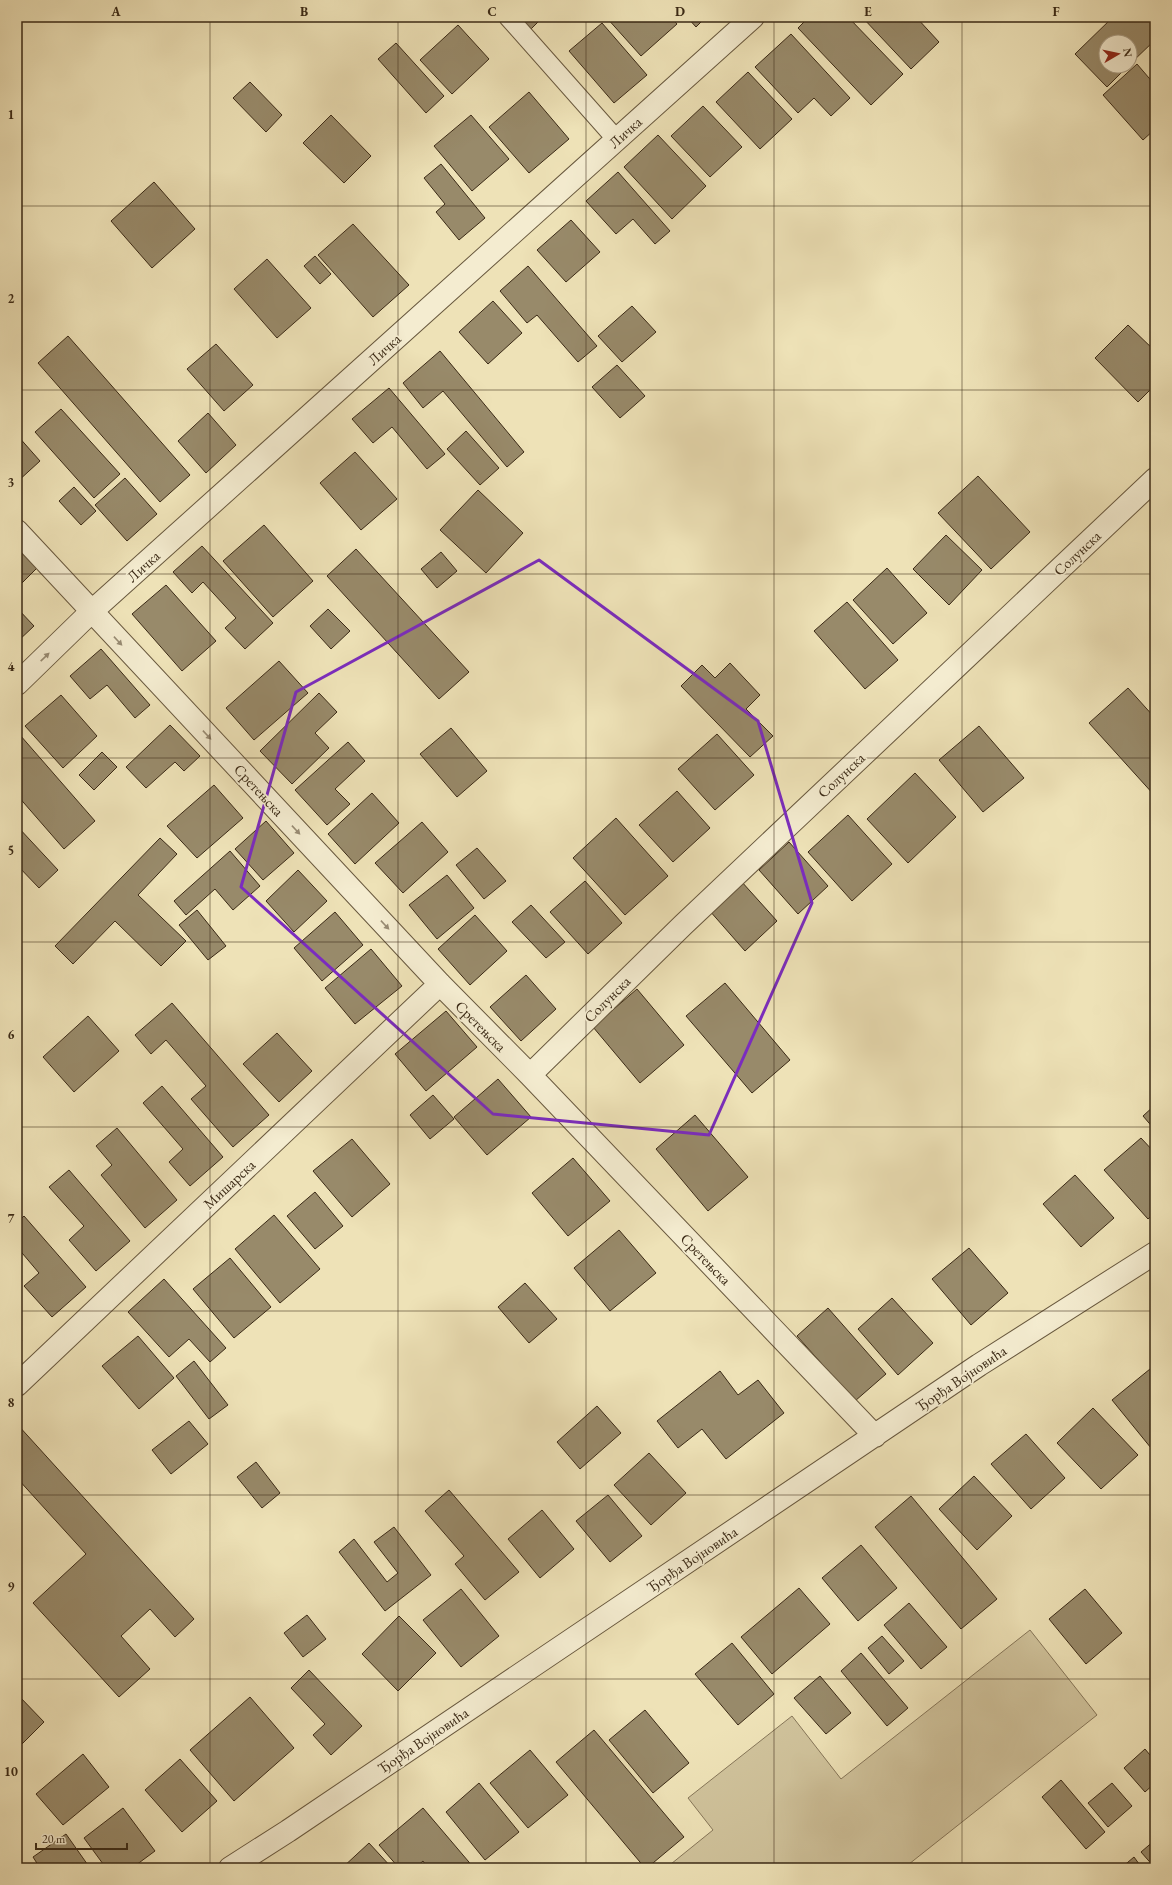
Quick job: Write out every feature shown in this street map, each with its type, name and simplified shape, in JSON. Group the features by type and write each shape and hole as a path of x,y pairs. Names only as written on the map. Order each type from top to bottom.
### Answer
{"street":[{"name":"Личка","path":"17,684 91,612 753,17"},
{"name":"Солунска","path":"530,1075 683,925 1155,479"},
{"name":"Сретењска","path":"17,531 440,984 530,1075 875,1436"},
{"name":"Мишарска","path":"17,1384 440,984"},
{"name":"Ђорђа Војновића","path":"230,1868 288,1831 979,1365 1155,1253"}],"lane":[{"path":"508,17 616,140"}],"highlighted area":[{"path":"539,560 758,721 812,903 709,1135 493,1114 241,887 296,692"}],"shaded area":[{"path":"1030,1630 1097,1715 904,1868 666,1868 713,1830 688,1798 792,1716 841,1779"}],"building":[{"path":"520,17 543,17 531,29"},
{"path":"606,17 671,17 677,24 641,56"},
{"path":"687,17 706,17 696,27"},
{"path":"809,17 848,17 903,74 871,105 798,28"},
{"path":"862,17 916,17 939,42 911,69"},
{"path":"1113,17 1155,17 1155,40 1138,56 1138,34 1098,34 1098,74 1120,74 1107,87 1075,54"},
{"path":"602,23 647,75 614,103 569,51"},
{"path":"458,25 489,59 452,94 420,60"},
{"path":"791,34 850,98 831,116 814,98 798,113 755,67"},
{"path":"396,43 444,96 426,113 378,59"},
{"path":"1138,65 1155,85 1155,129 1143,140 1103,95 1126,74 1138,74"},
{"path":"748,72 792,119 760,149 716,102"},
{"path":"250,82 282,115 266,132 233,98"},
{"path":"529,92 569,139 529,173 489,127"},
{"path":"703,106 742,147 710,177 671,136"},
{"path":"331,115 371,156 344,183 303,143"},
{"path":"471,115 509,159 472,191 434,146"},
{"path":"658,135 706,186 672,219 624,167"},
{"path":"441,164 485,218 459,240 436,212 445,204 424,178"},
{"path":"618,172 670,231 655,244 633,219 616,234 586,201"},
{"path":"154,182 195,229 152,268 111,221"},
{"path":"571,220 600,252 566,282 537,250"},
{"path":"353,224 409,285 373,317 318,255"},
{"path":"315,256 331,274 320,284 304,266"},
{"path":"267,259 311,308 277,338 234,289"},
{"path":"528,266 597,346 578,362 537,315 527,323 500,291"},
{"path":"493,301 522,333 488,364 459,332"},
{"path":"632,306 656,332 622,362 598,336"},
{"path":"1128,325 1155,351 1155,385 1138,402 1095,358"},
{"path":"68,336 190,475 160,502 38,363"},
{"path":"216,344 253,385 224,411 187,369"},
{"path":"440,351 524,452 507,467 443,391 423,408 403,383"},
{"path":"617,365 645,396 620,418 592,387"},
{"path":"389,388 445,454 427,469 392,427 373,443 352,419"},
{"path":"61,409 120,474 94,498 35,432"},
{"path":"208,413 236,445 206,473 178,441"},
{"path":"466,431 499,468 480,485 447,449"},
{"path":"17,435 40,461 17,482"},
{"path":"355,452 397,499 361,530 320,483"},
{"path":"978,476 1030,532 991,569 938,513"},
{"path":"125,478 157,514 127,541 95,505"},
{"path":"74,487 96,511 81,525 59,501"},
{"path":"478,490 523,533 486,573 440,530"},
{"path":"264,525 313,581 273,617 223,561"},
{"path":"946,535 982,570 949,605 913,569"},
{"path":"17,541 40,565 17,588"},
{"path":"202,546 273,623 245,649 225,628 236,618 203,582 192,593 173,572"},
{"path":"356,549 469,672 439,699 327,576"},
{"path":"441,552 457,571 437,588 421,569"},
{"path":"887,568 927,613 893,644 853,600"},
{"path":"166,585 216,641 182,671 132,614"},
{"path":"847,602 898,660 865,689 814,631"},
{"path":"17,608 34,626 17,642"},
{"path":"328,609 350,631 331,649 310,626"},
{"path":"101,649 150,705 135,718 107,685 90,699 70,676"},
{"path":"279,661 308,693 254,740 226,708"},
{"path":"730,663 760,695 746,709 773,736 750,757 681,686 702,665 715,678"},
{"path":"1128,688 1155,718 1155,796 1089,723"},
{"path":"319,693 337,712 315,733 329,748 292,784 260,751"},
{"path":"61,695 97,736 63,768 25,726"},
{"path":"170,725 200,756 184,771 175,762 146,788 126,767"},
{"path":"979,726 1024,778 983,812 939,760"},
{"path":"451,728 487,771 457,797 420,754"},
{"path":"717,734 754,775 715,810 678,769"},
{"path":"20,735 95,821 64,849 17,795 17,738"},
{"path":"348,742 365,761 335,789 350,804 327,825 295,790"},
{"path":"102,752 117,767 94,790 79,775"},
{"path":"915,773 956,817 908,863 867,819"},
{"path":"214,785 243,818 197,858 167,826"},
{"path":"677,791 710,828 673,862 639,825"},
{"path":"372,793 399,823 355,864 328,834"},
{"path":"848,815 892,864 852,901 808,852"},
{"path":"616,818 668,876 625,915 573,858"},
{"path":"266,821 294,853 263,880 235,849"},
{"path":"422,822 448,852 403,893 375,863"},
{"path":"17,826 58,870 39,888 17,865"},
{"path":"160,838 177,854 138,895 186,941 161,966 115,921 73,964 55,946"},
{"path":"789,842 828,886 798,914 759,870"},
{"path":"477,848 506,881 484,899 456,865"},
{"path":"230,851 260,886 233,910 215,889 186,915 174,901"},
{"path":"298,870 327,901 294,932 266,901"},
{"path":"447,875 474,908 437,939 409,905"},
{"path":"585,881 622,923 588,954 550,912"},
{"path":"741,881 777,921 745,951 709,910"},
{"path":"531,905 565,942 546,958 512,922"},
{"path":"197,910 226,946 208,960 179,925"},
{"path":"335,912 363,945 322,981 294,948"},
{"path":"475,915 507,951 470,985 438,949"},
{"path":"371,949 402,986 355,1024 325,988"},
{"path":"526,975 556,1009 521,1041 490,1007"},
{"path":"725,983 790,1060 752,1093 686,1016"},
{"path":"637,989 684,1045 640,1083 593,1027"},
{"path":"172,1003 269,1115 233,1147 191,1099 206,1086 166,1040 151,1054 135,1035"},
{"path":"446,1011 477,1047 426,1091 395,1054"},
{"path":"88,1016 119,1051 74,1092 43,1057"},
{"path":"277,1033 312,1071 279,1102 243,1064"},
{"path":"498,1079 531,1117 487,1155 454,1117"},
{"path":"162,1086 223,1157 190,1186 169,1162 183,1149 143,1103"},
{"path":"433,1095 454,1119 430,1139 410,1115"},
{"path":"1155,1105 1155,1130 1143,1116"},
{"path":"695,1115 748,1177 708,1211 656,1149"},
{"path":"117,1128 177,1200 145,1228 101,1175 112,1165 96,1146"},
{"path":"1141,1138 1155,1153 1155,1213 1148,1219 1104,1170"},
{"path":"352,1139 390,1184 352,1217 313,1171"},
{"path":"573,1158 610,1201 568,1236 532,1193"},
{"path":"69,1170 130,1241 96,1271 69,1240 84,1226 49,1187"},
{"path":"1075,1175 1114,1218 1081,1247 1043,1204"},
{"path":"315,1192 343,1226 315,1249 287,1216"},
{"path":"274,1215 320,1269 280,1303 235,1249"},
{"path":"24,1216 86,1287 52,1317 24,1286 39,1273 17,1247 17,1223"},
{"path":"619,1230 656,1273 610,1311 574,1268"},
{"path":"969,1248 1008,1293 971,1325 932,1279"},
{"path":"230,1258 271,1307 234,1338 193,1289"},
{"path":"164,1279 226,1348 210,1362 189,1339 169,1357 128,1312"},
{"path":"525,1283 557,1319 529,1343 498,1307"},
{"path":"892,1298 933,1343 898,1375 858,1329"},
{"path":"828,1308 886,1374 855,1401 797,1336"},
{"path":"17,1335 22,1341 17,1346"},
{"path":"138,1336 174,1378 139,1409 102,1366"},
{"path":"194,1361 228,1405 209,1419 176,1376"},
{"path":"1150,1369 1155,1375 1155,1445 1151,1448 1112,1400"},
{"path":"720,1371 738,1395 758,1380 784,1413 726,1459 702,1429 678,1448 657,1421"},
{"path":"597,1406 621,1433 580,1469 557,1442"},
{"path":"1093,1408 1138,1455 1101,1489 1057,1443"},
{"path":"189,1421 208,1444 171,1474 152,1450"},
{"path":"17,1424 194,1619 175,1637 150,1609 121,1636 150,1669 119,1697 33,1603 86,1554 17,1478"},
{"path":"1026,1434 1065,1478 1031,1509 991,1464"},
{"path":"649,1453 686,1493 651,1525 614,1485"},
{"path":"256,1462 280,1493 262,1508 237,1477"},
{"path":"974,1476 1012,1516 977,1550 939,1509"},
{"path":"449,1490 519,1572 485,1600 455,1564 464,1556 425,1511"},
{"path":"608,1495 642,1536 610,1562 576,1521"},
{"path":"911,1496 997,1599 961,1629 875,1527"},
{"path":"542,1510 574,1549 540,1578 508,1539"},
{"path":"394,1527 431,1575 385,1611 339,1552 354,1539 387,1582 398,1573 374,1542"},
{"path":"861,1545 897,1588 858,1621 822,1578"},
{"path":"799,1588 830,1624 772,1674 741,1637"},
{"path":"461,1589 499,1636 461,1667 423,1620"},
{"path":"1085,1589 1122,1633 1086,1664 1049,1619"},
{"path":"909,1603 947,1647 921,1669 884,1625"},
{"path":"307,1615 326,1639 303,1657 284,1633"},
{"path":"399,1616 436,1653 398,1691 362,1654"},
{"path":"882,1636 904,1661 889,1674 868,1648"},
{"path":"732,1643 774,1694 738,1725 695,1674"},
{"path":"861,1653 908,1708 887,1726 841,1671"},
{"path":"309,1670 362,1726 331,1755 313,1735 325,1724 291,1688"},
{"path":"820,1676 851,1713 826,1734 794,1698"},
{"path":"18,1695 44,1722 17,1749 17,1696"},
{"path":"250,1697 294,1748 234,1801 190,1750"},
{"path":"645,1710 689,1763 653,1793 609,1740"},
{"path":"594,1730 684,1837 647,1868 645,1868 556,1762"},
{"path":"1145,1749 1155,1761 1155,1783 1145,1792 1124,1768"},
{"path":"530,1750 568,1795 528,1828 490,1783"},
{"path":"83,1754 109,1787 63,1825 36,1794"},
{"path":"180,1759 217,1801 182,1832 145,1790"},
{"path":"1061,1780 1105,1832 1086,1849 1042,1797"},
{"path":"479,1783 519,1832 485,1860 446,1812"},
{"path":"1112,1783 1132,1806 1108,1827 1088,1803"},
{"path":"123,1808 155,1851 132,1868 106,1868 84,1838"},
{"path":"423,1808 474,1868 428,1868 423,1861 415,1868 399,1868 379,1845"},
{"path":"66,1834 90,1868 40,1868 33,1857"},
{"path":"1155,1840 1155,1868 1141,1852"},
{"path":"369,1843 392,1868 342,1868"},
{"path":"17,1857 25,1868 17,1868"},
{"path":"1134,1857 1142,1868 1121,1868"}]}
